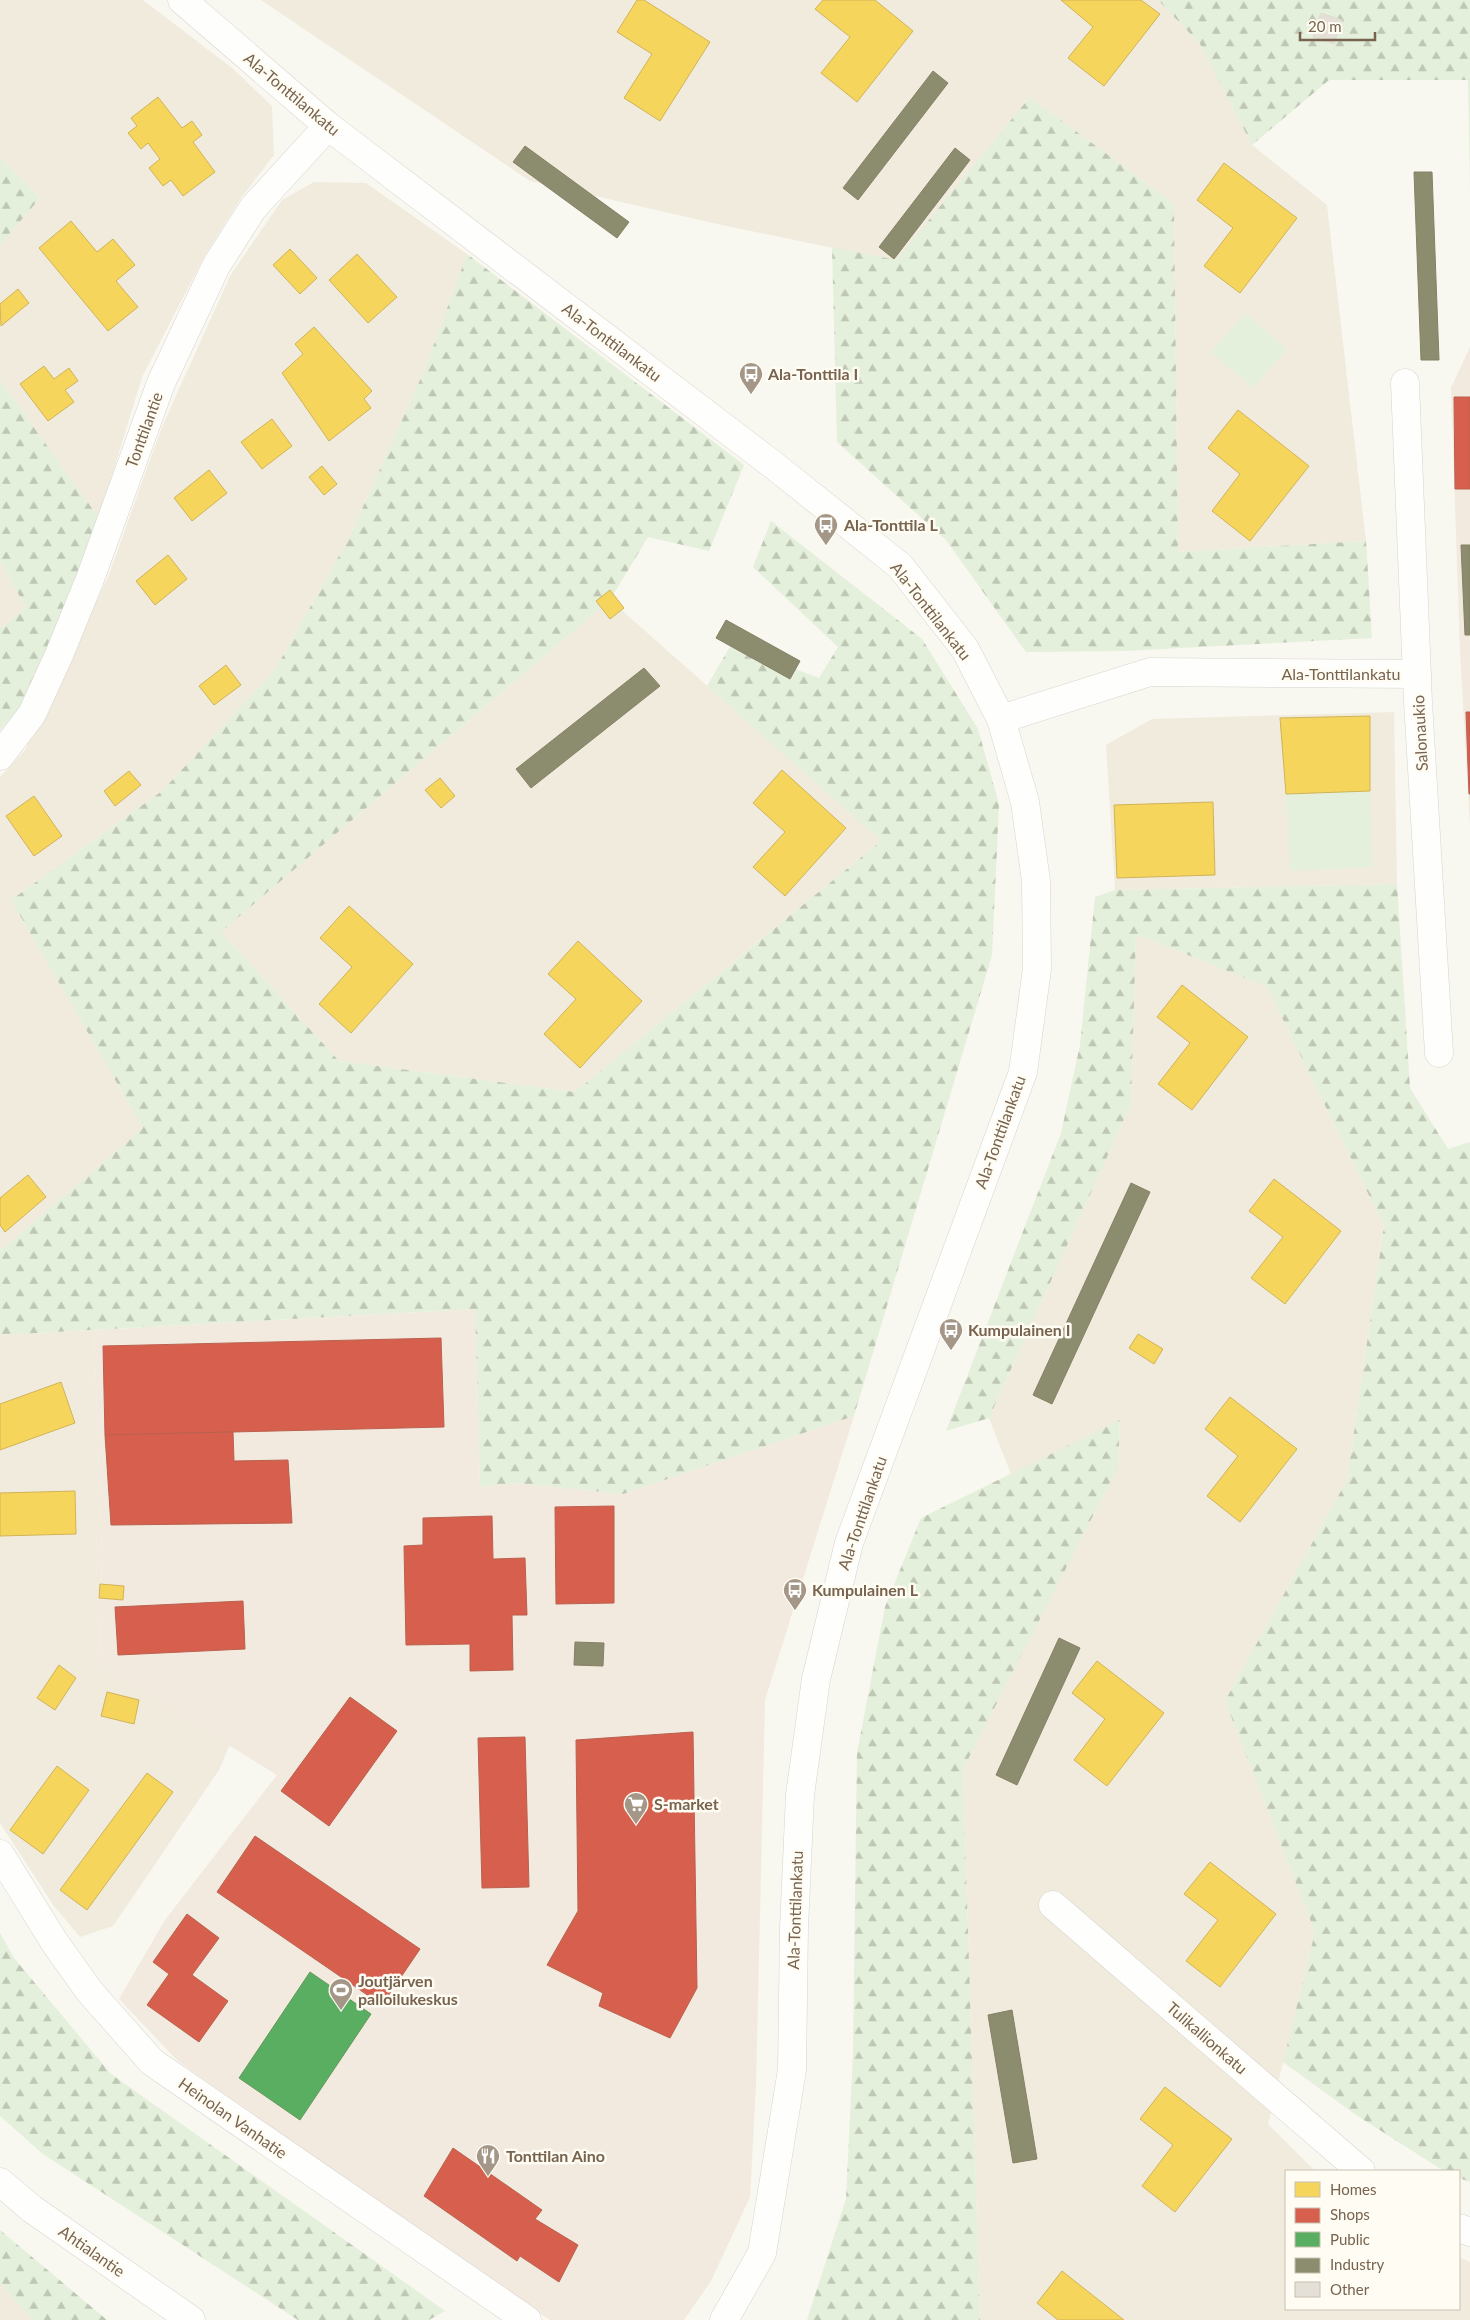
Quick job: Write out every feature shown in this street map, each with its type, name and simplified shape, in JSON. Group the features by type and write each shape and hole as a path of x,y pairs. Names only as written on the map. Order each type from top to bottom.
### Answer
{"street":[{"name":"Ala-Tonttilankatu","path":"182,0 328,126 772,464 900,566 965,649 1001,719 1025,802 1036,881 1037,968 1023,1072 849,1542 816,1679 800,1795 794,1928 792,2070 762,2253 724,2320"},
{"name":"Tonttilantie","path":"0,756 32,714 59,655 90,579 161,383 216,266 253,208 328,126"},
{"name":"Salonaukio","path":"1405,383 1417,674 1439,1053"},
{"name":"Ala-Tonttilankatu","path":"1001,719 1150,672 1417,674"},
{"name":"Heinolan Vanhatie","path":"0,1854 55,1943 90,1992 152,2062 526,2320"},
{"name":"Tulikallionkatu","path":"1053,1905 1360,2170"},
{"name":"Ahtialantie","path":"0,2182 40,2215 190,2319"}],"shaded area":[{"path":"0,0 143,0 232,68 272,106 274,155 241,198 204,257 142,377 99,518 0,380 0,245 40,198 0,157"},
{"path":"261,0 1158,0 1200,44 1252,145 1327,205 1366,541 1178,552 1174,204 1030,97 896,261 717,224 530,181"},
{"path":"314,182 366,183 467,254 424,371 350,536 275,670 162,791 11,900 143,1128 0,1251 0,777 25,750 108,577 162,427 230,276 282,200"},
{"path":"1470,347 1470,827 1460,651 1451,388"},
{"path":"0,560 26,608 0,629"},
{"path":"610,600 882,840 575,1092 339,1061 221,932"},
{"path":"1394,712 1397,884 1115,890 1106,745 1152,719"},
{"path":"1136,934 1267,987 1384,1226 1347,1480 1225,1701 1315,1932 1268,2124 1314,2170 1285,2170 1285,2310 1460,2310 1460,2257 1470,2262 1470,2320 980,2320 963,1768 1118,1467 1120,1421 1011,1474 989,1418 1131,1104"},
{"path":"475,1309 480,1487 516,1483 623,1494 854,1416 765,1700 756,2084 750,2197 711,2281 684,2320 550,2320 357,2193 177,2060 119,1999 165,1920 277,1775 100,1666 102,1553 94,1330"},
{"path":"94,1330 102,1553 100,1666 230,1744 219,1770 113,1926 80,1937 54,1906 0,1823 0,1335"},
{"path":"0,2283 33,2320 0,2320"}],"green space":[{"path":"1158,0 1470,0 1470,192 1468,80 1329,80 1252,145 1200,44"},
{"path":"1030,97 1174,204 1178,552 1366,541 1372,638 1123,651 1026,652 946,540 837,442 832,247 896,260"},
{"path":"0,157 40,198 0,245"},
{"path":"467,254 744,465 709,551 648,537 610,600 221,932 339,1061 575,1092 881,841 707,686 731,645 819,678 838,647 753,567 771,521 922,639 978,729 999,804 992,955 854,1416 623,1494 516,1483 480,1487 475,1309 0,1335 0,1251 143,1128 11,900 162,791 275,670 350,536 424,371"},
{"path":"1245,313 1287,349 1253,388 1211,352"},
{"path":"0,380 99,518 57,631 19,709 0,730 0,629 26,608 0,560"},
{"path":"1370,791 1373,867 1290,871 1286,794"},
{"path":"1397,884 1410,1088 1448,1149 1470,1142 1470,2182 1460,2178 1460,2170 1442,2170 1356,2115 1283,2062 1315,1932 1225,1701 1347,1480 1384,1226 1267,987 1136,934 1131,1104 989,1418 946,1431 1061,1133 1080,1045 1095,897 1115,890"},
{"path":"1120,1420 1118,1467 963,1769 980,2320 807,2320 846,2199 853,2054 857,1753 885,1607 921,1518"},
{"path":"0,1933 14,1958 111,2074 445,2311 429,2320 298,2320 43,2154 0,2116"},
{"path":"0,2230 107,2320 33,2320 0,2283"}],"building: Homes":[{"path":"637,0 644,0 710,42 660,121 624,98 652,54 617,32"},
{"path":"823,0 875,0 913,31 857,102 821,73 850,37 815,9"},
{"path":"1061,0 1141,0 1160,14 1104,86 1068,58 1093,27"},
{"path":"158,97 182,128 192,121 202,135 193,142 215,172 183,196 171,180 163,186 149,168 160,159 148,143 141,149 128,133 137,126 131,118"},
{"path":"1224,163 1297,218 1240,293 1204,266 1233,228 1197,200"},
{"path":"71,221 97,252 113,239 135,265 116,281 138,307 108,331 39,248"},
{"path":"290,249 317,278 300,294 273,265"},
{"path":"357,254 397,297 368,323 329,280"},
{"path":"18,289 29,303 1,326 0,304"},
{"path":"314,327 372,391 364,399 371,408 329,441 282,373 303,354 295,344"},
{"path":"44,366 54,379 69,368 78,381 65,390 74,402 48,421 20,384"},
{"path":"1238,410 1309,466 1250,541 1212,511 1240,474 1208,448"},
{"path":"272,419 292,446 262,469 241,442"},
{"path":"322,466 337,484 324,495 309,477"},
{"path":"209,470 227,493 192,521 174,498"},
{"path":"168,555 187,579 155,605 136,581"},
{"path":"610,590 624,608 610,619 596,601"},
{"path":"226,665 241,685 214,705 199,686"},
{"path":"1370,716 1370,791 1286,794 1280,718"},
{"path":"782,770 846,828 785,896 753,867 785,832 753,803"},
{"path":"129,771 141,785 115,806 104,791"},
{"path":"440,778 455,796 441,808 425,790"},
{"path":"34,796 62,836 34,856 6,816"},
{"path":"1213,802 1215,875 1117,878 1114,805"},
{"path":"349,906 413,964 351,1033 319,1004 352,967 320,938"},
{"path":"578,941 642,1001 580,1068 544,1034 576,999 548,974"},
{"path":"1182,985 1248,1037 1192,1110 1158,1084 1190,1043 1157,1017"},
{"path":"28,1175 46,1197 5,1232 0,1225 0,1198"},
{"path":"1274,1179 1341,1231 1285,1304 1251,1278 1283,1237 1249,1211"},
{"path":"1138,1334 1163,1349 1154,1364 1129,1348"},
{"path":"61,1382 75,1423 0,1450 0,1404"},
{"path":"1230,1397 1297,1449 1240,1522 1207,1496 1238,1456 1205,1429"},
{"path":"75,1491 76,1534 0,1536 0,1493"},
{"path":"100,1584 124,1586 123,1600 99,1598"},
{"path":"1097,1661 1164,1713 1107,1786 1074,1760 1105,1719 1072,1693"},
{"path":"59,1665 76,1678 55,1710 37,1698"},
{"path":"107,1692 139,1700 134,1724 101,1716"},
{"path":"57,1766 89,1790 43,1854 10,1830"},
{"path":"147,1773 173,1792 87,1910 60,1890"},
{"path":"1210,1862 1276,1914 1220,1987 1186,1961 1218,1920 1184,1894"},
{"path":"1165,2087 1232,2139 1175,2212 1142,2186 1173,2145 1140,2119"},
{"path":"1062,2271 1124,2320 1058,2320 1037,2303"}],"building: Shops":[{"path":"1454,397 1470,397 1470,489 1455,489"},
{"path":"1466,712 1470,712 1470,794 1469,794"},
{"path":"441,1338 444,1427 105,1435 103,1346"},
{"path":"233,1432 234,1461 288,1460 292,1523 111,1525 105,1435"},
{"path":"614,1506 614,1603 556,1604 555,1507"},
{"path":"492,1516 493,1559 525,1558 527,1615 512,1615 513,1670 470,1671 470,1644 406,1645 404,1546 423,1545 423,1518"},
{"path":"243,1601 245,1649 118,1655 115,1607"},
{"path":"350,1697 397,1731 329,1826 281,1791"},
{"name":"S-market","path":"693,1732 697,1988 670,2038 599,2006 603,1993 547,1965 578,1911 576,1740"},
{"path":"525,1737 529,1887 482,1888 478,1738"},
{"path":"255,1836 420,1949 382,2005 217,1892"},
{"path":"187,1914 219,1938 192,1975 228,2001 199,2042 147,2005 169,1974 153,1962"},
{"path":"453,2148 542,2210 535,2219 578,2245 559,2282 520,2256 517,2261 424,2196"}],"building: Public":[{"path":"310,1972 371,2014 300,2120 239,2078"}],"building: Industry":[{"path":"933,71 948,83 858,200 843,188"},
{"path":"525,146 629,222 617,238 513,162"},
{"path":"955,148 970,160 894,259 879,247"},
{"path":"1414,172 1432,172 1439,360 1421,360"},
{"path":"1461,545 1470,545 1470,635 1465,635"},
{"path":"726,620 800,661 790,679 716,638"},
{"path":"644,668 660,686 531,788 516,769"},
{"path":"1131,1183 1150,1192 1052,1404 1033,1395"},
{"path":"1059,1638 1080,1648 1017,1785 996,1775"},
{"path":"575,1642 604,1643 603,1666 574,1665"},
{"path":"1012,2010 1037,2159 1013,2163 988,2015"}],"building: Other":[{"path":"1321,13 1342,20 1334,44 1313,37"}],"place":[{"name":"Ala-Tonttila I","path":"751,395"},
{"name":"Ala-Tonttila L","path":"826,546"},
{"name":"Kumpulainen I","path":"951,1351"},
{"name":"Kumpulainen L","path":"795,1611"},
{"name":"S-market","path":"636,1825"},
{"name":"Joutjärven palloilukeskus","path":"341,2011"},
{"name":"Tonttilan Aino","path":"488,2177"}]}
